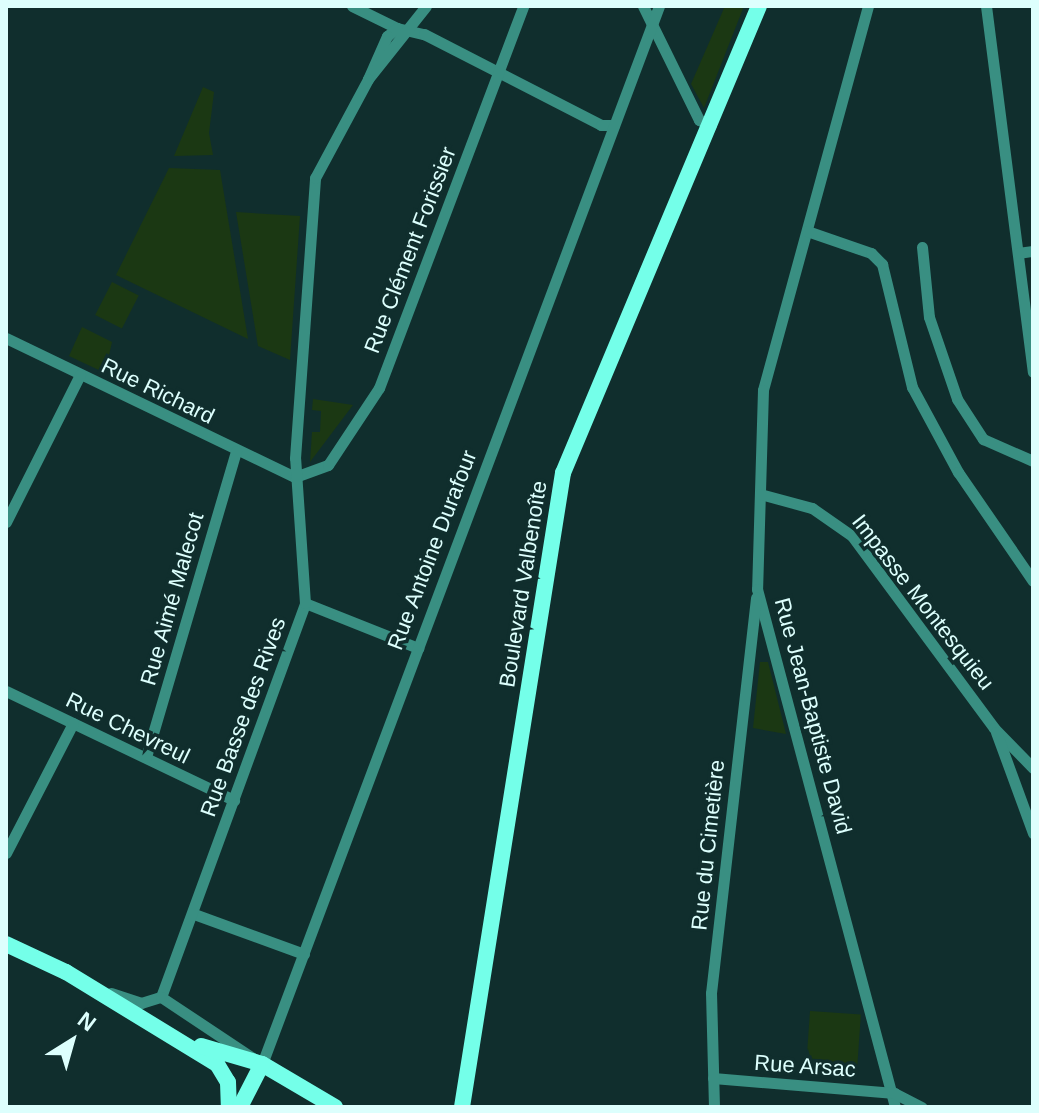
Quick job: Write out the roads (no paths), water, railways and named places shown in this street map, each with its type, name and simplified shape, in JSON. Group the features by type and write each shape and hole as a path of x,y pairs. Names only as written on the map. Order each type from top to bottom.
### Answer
{"main road":[{"name":"Boulevard Valbenoîte","path":"462,1107 563,473 759,6"},
{"path":"6,944 94,989 177,1038 224,1071 229,1107"},
{"path":"177,1038 262,1064 335,1107"},
{"name":"Rue Antoine Durafour","path":"240,1107 262,1064"}],"street":[{"path":"352,6 498,73 601,125 614,125"},
{"path":"404,29 426,6"},
{"name":"Rue Clément Forissier","path":"295,477 328,465 379,388 523,6"},
{"path":"643,6 699,120 711,125"},
{"name":"Rue Antoine Durafour","path":"262,1064 659,6"},
{"name":"Rue Jean-Baptiste David","path":"868,6 763,390 757,589 894,1093 895,1107"},
{"path":"986,6 1033,372"},
{"name":"Rue Basse des Rives","path":"161,997 194,914 305,603 295,477 315,178 368,79 404,29"},
{"path":"807,231 871,253 882,264 912,387 958,472 1033,581"},
{"path":"922,247 929,317 957,399 983,439 1033,461"},
{"path":"1018,253 1033,251"},
{"name":"Rue Richard","path":"6,338 295,477"},
{"path":"6,522 80,375"},
{"name":"Rue Aimé Malecot","path":"146,757 236,451"},
{"name":"Impasse Montesquieu","path":"760,494 812,508 852,536 994,728 1033,768"},
{"name":"Rue du Cimetière","path":"714,1107 711,993 757,589"},
{"path":"305,603 418,648"},
{"name":"Rue Chevreul","path":"6,691 234,800"},
{"path":"6,853 73,723"},
{"path":"994,728 1033,833"},
{"path":"194,914 304,954"},
{"path":"94,989 141,1003 161,997 262,1064"},
{"name":"Rue Arsac","path":"713,1078 894,1093"},
{"path":"894,1093 922,1107"}]}
